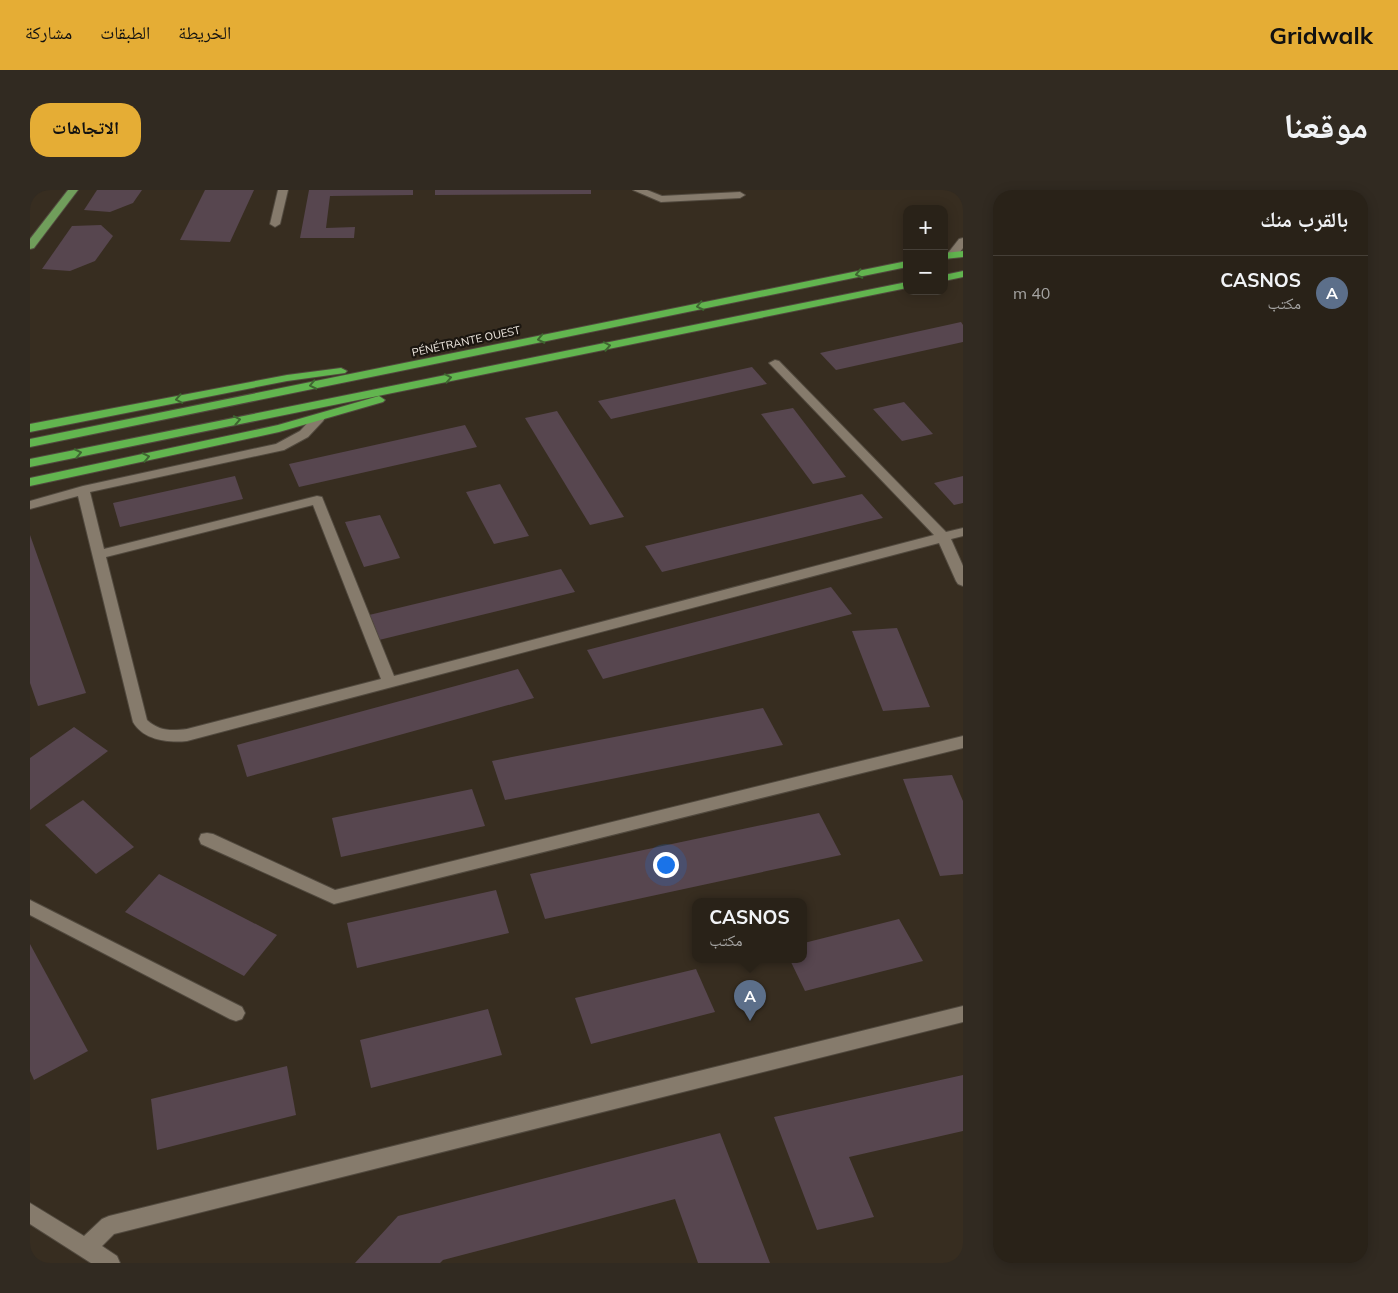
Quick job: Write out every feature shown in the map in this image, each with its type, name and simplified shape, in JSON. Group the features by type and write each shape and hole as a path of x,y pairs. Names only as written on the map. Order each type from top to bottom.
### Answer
{"highway":[{"path":"948,256 963,254"},
{"name":"PÉNÉTRANTE OUEST","path":"30,443 903,265"},
{"path":"948,277 963,274"},
{"path":"30,463 903,286"},
{"path":"30,428 287,378 347,370 400,368"},
{"path":"30,482 319,418 372,402 424,383"}],"main road":[{"path":"30,246 73,190"}],"street":[{"path":"274,224 283,190"},
{"path":"638,190 661,199 740,195"},
{"path":"948,256 963,241"},
{"path":"775,363 943,537 963,581"},
{"path":"30,505 83,490 280,446 304,434 319,418"},
{"path":"83,490 140,722 151,732 168,736 187,735 963,532"},
{"path":"98,555 317,500 389,682"},
{"path":"207,839 334,897 963,742"},
{"path":"30,907 236,1012"},
{"path":"86,1248 109,1226 963,1014"},
{"path":"30,1213 110,1263"}],"building":[{"path":"97,190 142,190 133,203 110,212 84,210"},
{"path":"205,190 254,190 230,242 180,240"},
{"path":"309,190 413,190 413,195 330,196 326,228 355,227 354,238 300,238"},
{"path":"435,190 591,190 591,194 435,195"},
{"path":"101,225 113,236 95,261 70,271 42,269 72,226"},
{"path":"961,322 963,325 963,342 836,370 820,353"},
{"path":"752,367 767,384 611,419 598,401"},
{"path":"904,402 933,434 902,441 873,409"},
{"path":"793,408 846,477 813,484 761,414"},
{"path":"557,411 624,517 590,525 525,418"},
{"path":"465,425 477,447 299,487 289,464"},
{"path":"235,476 243,499 120,527 113,503"},
{"path":"963,476 963,503 954,505 934,483"},
{"path":"500,484 529,536 494,544 466,492"},
{"path":"862,494 883,518 662,572 645,546"},
{"path":"380,515 400,558 364,567 345,522"},
{"path":"30,535 86,693 38,706 30,683"},
{"path":"561,569 575,592 379,640 369,615"},
{"path":"831,587 852,614 603,679 587,650"},
{"path":"897,628 930,707 883,711 852,631"},
{"path":"518,669 534,698 247,777 237,745"},
{"path":"763,708 783,745 505,800 492,761"},
{"path":"74,727 108,751 30,810 30,758"},
{"path":"952,775 963,801 963,874 940,876 903,779"},
{"path":"472,789 485,826 341,857 332,818"},
{"path":"83,800 134,847 96,874 45,825"},
{"path":"819,813 841,855 545,919 530,874"},
{"path":"159,874 277,935 244,976 125,912"},
{"path":"496,890 509,933 357,968 347,923"},
{"path":"899,919 923,961 805,991 791,963 807,963 807,942"},
{"path":"30,944 88,1051 34,1080 30,1071"},
{"path":"696,969 715,1012 591,1044 575,998"},
{"path":"488,1009 502,1055 371,1088 360,1040"},
{"path":"287,1066 296,1115 157,1150 151,1099"},
{"path":"963,1075 963,1131 849,1157 874,1217 817,1230 774,1117"},
{"path":"720,1133 770,1263 698,1263 675,1199 443,1260 440,1263 355,1263 398,1216"}],"place":[{"name":"CASNOS","path":"750,1021"}]}
